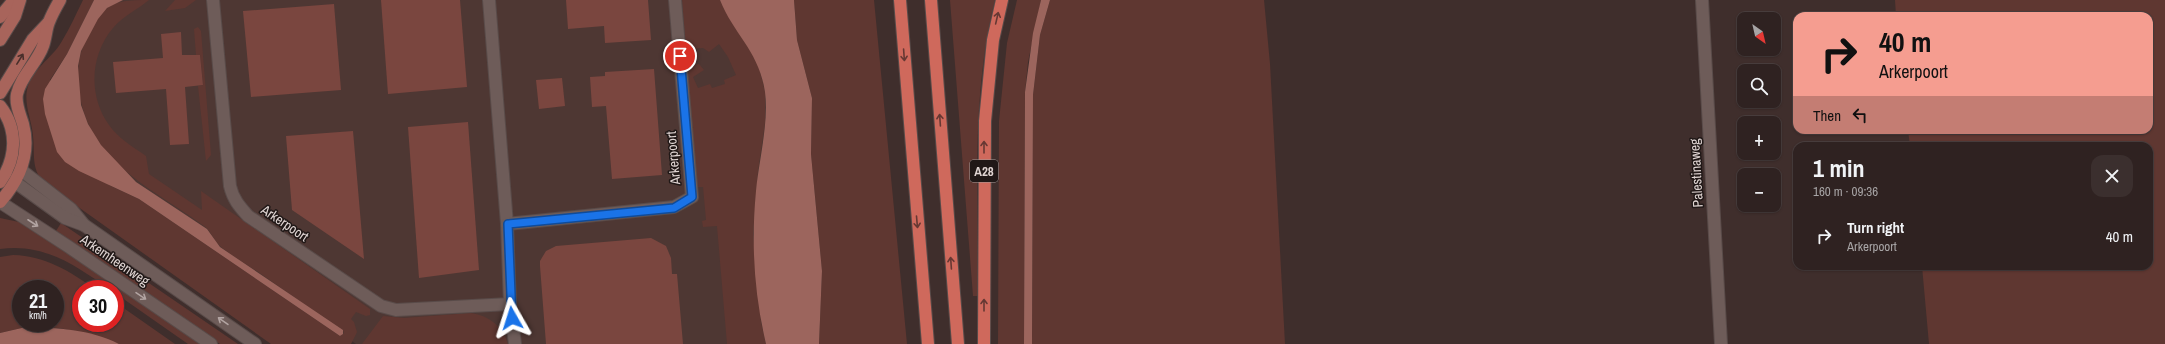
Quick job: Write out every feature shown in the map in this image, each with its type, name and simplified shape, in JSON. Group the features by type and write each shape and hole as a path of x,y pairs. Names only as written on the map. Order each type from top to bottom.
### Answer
{"highway":[{"path":"900,0 928,344"},
{"path":"931,0 958,344"},
{"name":"A28","path":"984,344 984,120 992,40 1002,0"}],"main road":[{"path":"0,17 14,0"},
{"path":"0,40 15,16 20,0"},
{"path":"0,202 15,182 21,170 26,150 26,134 16,100 21,83 43,46 49,22 60,0"},
{"path":"0,93 33,39 49,22"},
{"path":"0,106 10,124 14,150 3,177 15,182"}],"street":[{"name":"Arkerpoort","path":"213,0 230,186 234,200 238,206 248,216 381,306 396,310 510,304"},
{"path":"489,0 508,224 510,304 515,344"},
{"name":"Arkerpoort","path":"508,224 674,208 692,197 675,0"},
{"name":"Palestinaweg","path":"1702,0 1721,344"},
{"name":"Arkemheenweg","path":"21,170 71,209 84,224 255,344"},
{"name":"Arkemheenweg","path":"15,182 65,218 84,224"},
{"name":"Arkemheenweg","path":"0,202 211,344"}],"shaded area":[{"path":"83,0 94,0 67,54 50,80 109,185 139,199 340,336 344,333 343,330 221,247 204,226 125,171 95,136 85,114 79,89 78,77 81,53 91,30 102,12 108,7 124,1 149,0 113,28 105,39 100,50 94,76 95,89 102,114 117,134 146,156 149,174 202,210 201,191 370,309 370,315 366,316 356,312 351,319 354,322 357,332 351,344 271,344 43,182 39,177 34,160 34,142 27,107 27,90 29,83 37,70 62,41"},
{"path":"94,0 123,0 107,8 98,19 81,51 78,66 81,105 88,124 101,145 136,182 207,229 220,247 343,330 343,334 340,336 139,199 79,171 65,162 57,152 45,114 43,99 45,89 67,54"},
{"path":"108,0 774,0 803,344 356,344 121,182 60,87"},
{"path":"175,0 196,0 185,8 165,11"},
{"path":"682,0 720,0 758,63 765,92 765,123 758,171 753,234 761,322 766,344 727,344 717,226 703,227 702,221 706,220 703,187 697,187 687,65 699,64 704,70 693,77 698,88 710,84 712,88 725,84 724,80 736,75 728,57 719,44 709,52 703,48 686,49"},
{"path":"720,0 794,0 797,40 812,98 811,154 822,271 819,344 766,344 756,287 754,249 756,191 766,116 765,92 762,78 752,54 732,23"},
{"path":"794,0 874,0 907,344 819,344 822,271 811,154 812,98 797,40"},
{"path":"950,0 995,0 987,36 979,109 977,185 978,296 973,296"},
{"path":"1017,0 1041,0 1028,62 1025,92 1024,344 998,344 999,121 1007,43"},
{"path":"1041,0 1050,0 1040,35 1033,95 1032,344 1024,344 1025,92 1033,33"},
{"path":"1050,0 1264,0 1270,64 1285,344 1032,344 1033,95 1040,35"},
{"path":"1895,0 2165,0 2165,344 1929,344 1922,270 2153,270 2153,142 1910,142 1908,134 2153,134 2153,12 1896,12"},
{"path":"198,27 201,31 211,155 206,161 198,86 203,85 200,55 196,55 194,29"},
{"path":"0,218 19,222 109,280 96,280 71,264 31,249 0,249"},
{"path":"61,223 238,344 220,344 56,231"},
{"path":"13,255 25,256 47,261 82,280 72,280 72,331 64,329 64,280 12,280 12,330 0,333 0,257"},
{"path":"124,290 202,344 188,344 124,299"},
{"path":"124,308 175,344 119,344 80,332 124,332"},
{"path":"471,313 478,314 489,319 499,327 508,344 362,344 383,316 404,318"},
{"path":"64,329 72,330 72,332 85,332 97,335 119,344 0,344 0,333 12,330 12,332 64,332"}],"building":[{"path":"381,0 460,0 467,87 388,94"},
{"path":"566,0 648,0 651,40 605,43 604,26 568,29"},
{"path":"334,4 341,90 251,97 243,11"},
{"path":"181,32 182,55 200,55 203,85 185,87 189,144 170,145 166,89 116,93 113,62 163,58 161,34"},
{"path":"654,69 662,175 612,179 606,106 592,107 590,77 605,76 605,72"},
{"path":"562,78 565,106 539,109 536,80"},
{"path":"468,122 479,270 419,278 408,127"},
{"path":"353,131 364,259 292,210 286,136"},
{"path":"651,238 666,246 671,258 672,274 677,274 683,344 546,344 540,261 546,251 556,246"}],"route":[{"path":"512,318 510,304 508,224 674,208 692,197 680,56"}]}
